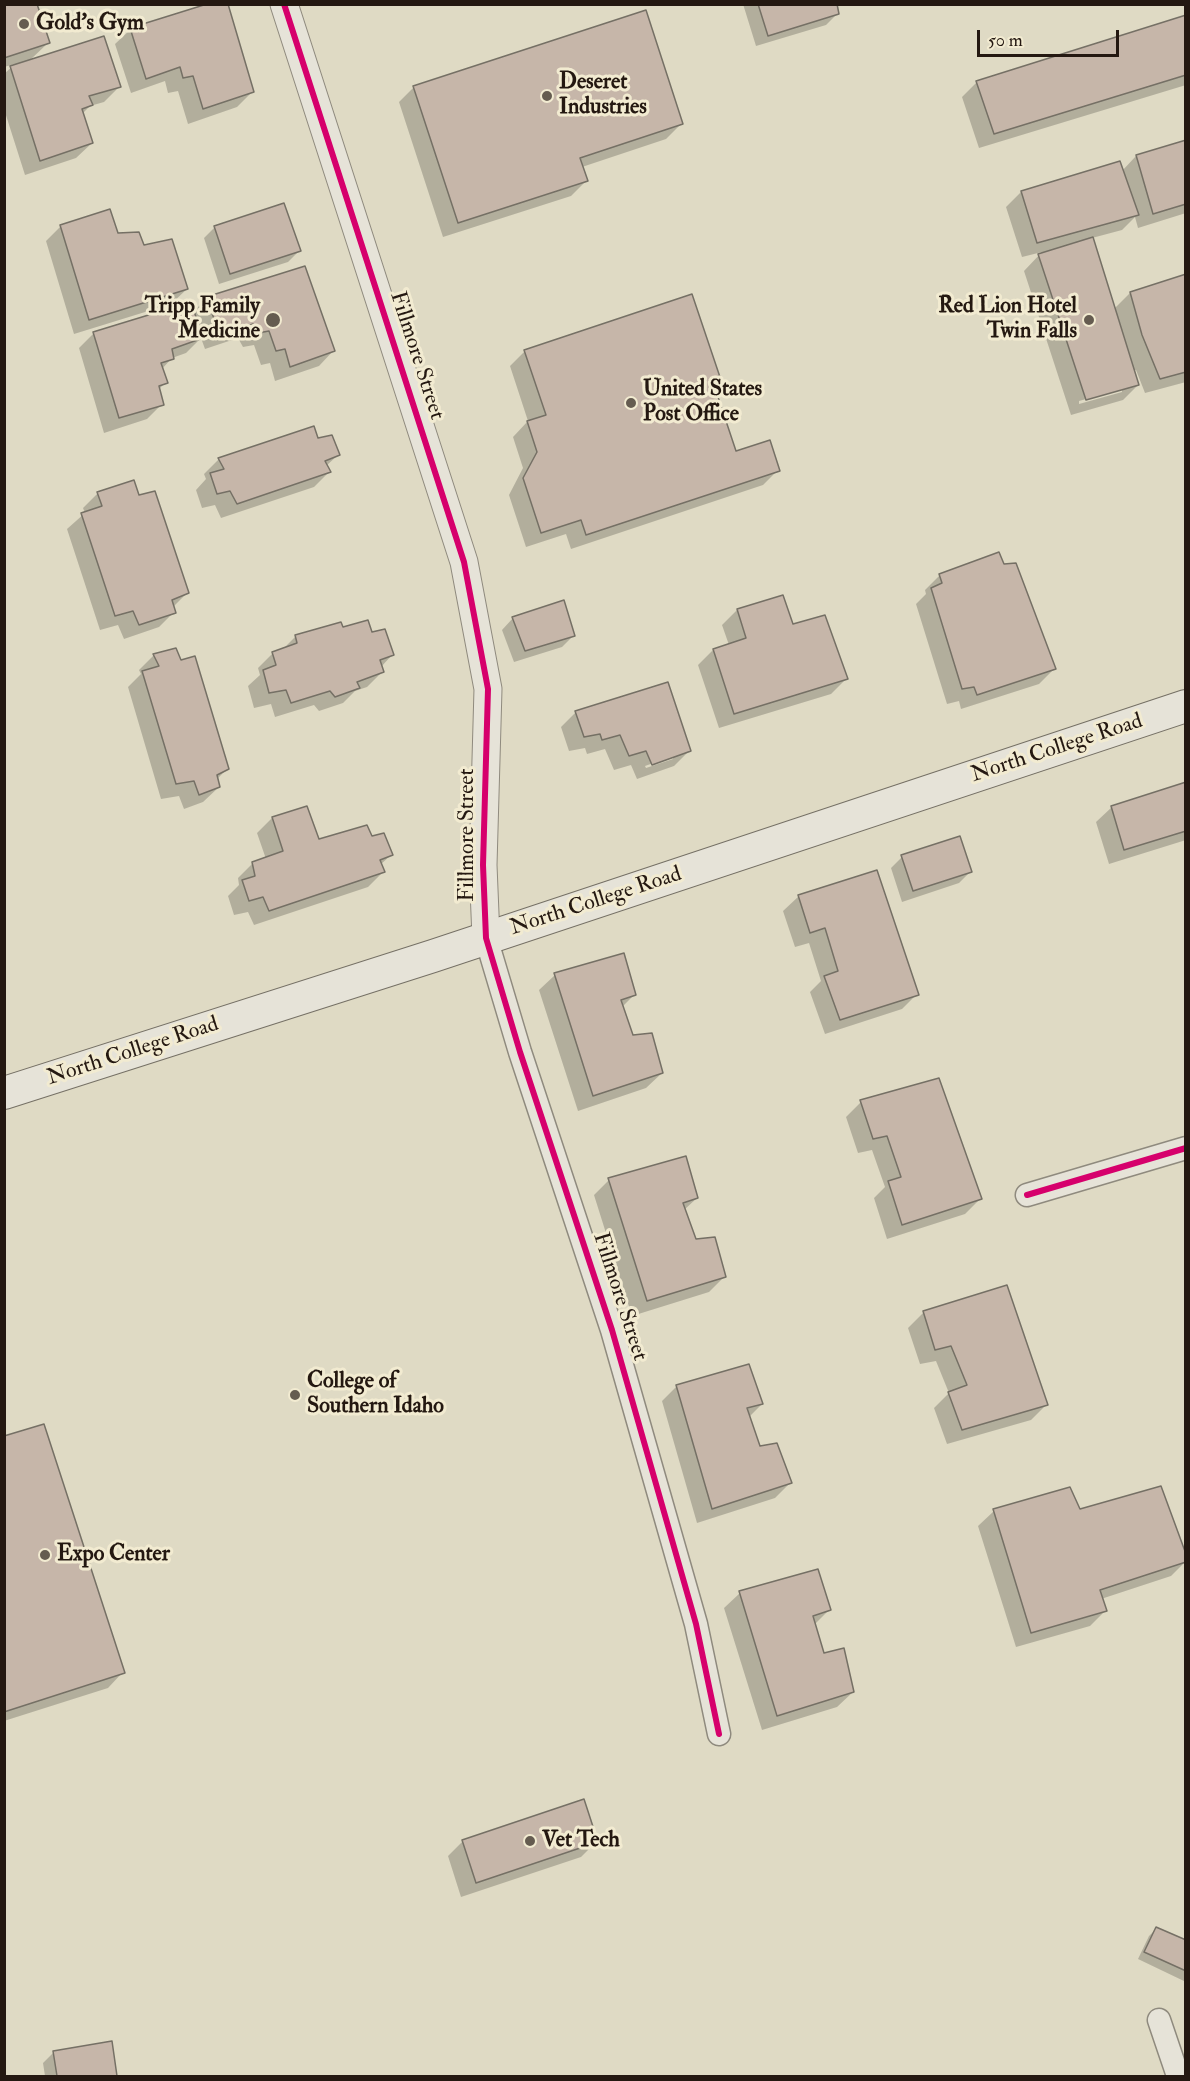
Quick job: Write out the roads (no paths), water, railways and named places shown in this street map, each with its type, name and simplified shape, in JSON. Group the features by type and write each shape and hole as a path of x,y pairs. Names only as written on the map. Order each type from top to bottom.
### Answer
{"main road":[{"name":"North College Road","path":"4,1093 486,938 1185,706"}],"street":[{"name":"Fillmore Street","path":"284,4 464,562 488,689 483,865 486,938 520,1052 612,1330 696,1624 719,1734"},
{"path":"1027,1195 1185,1148"},
{"path":"1159,2020 1178,2076"}],"place":[{"name":"Gold's Gym","path":"24,24"},
{"name":"Deseret Industries","path":"547,96"},
{"name":"Tripp Family Medicine","path":"273,320"},
{"name":"Red Lion Hotel Twin Falls","path":"1089,320"},
{"name":"United States Post Office","path":"631,403"},
{"name":"College of Southern Idaho","path":"295,1395"},
{"name":"Expo Center","path":"45,1555"},
{"name":"Vet Tech","path":"530,1841"}]}
